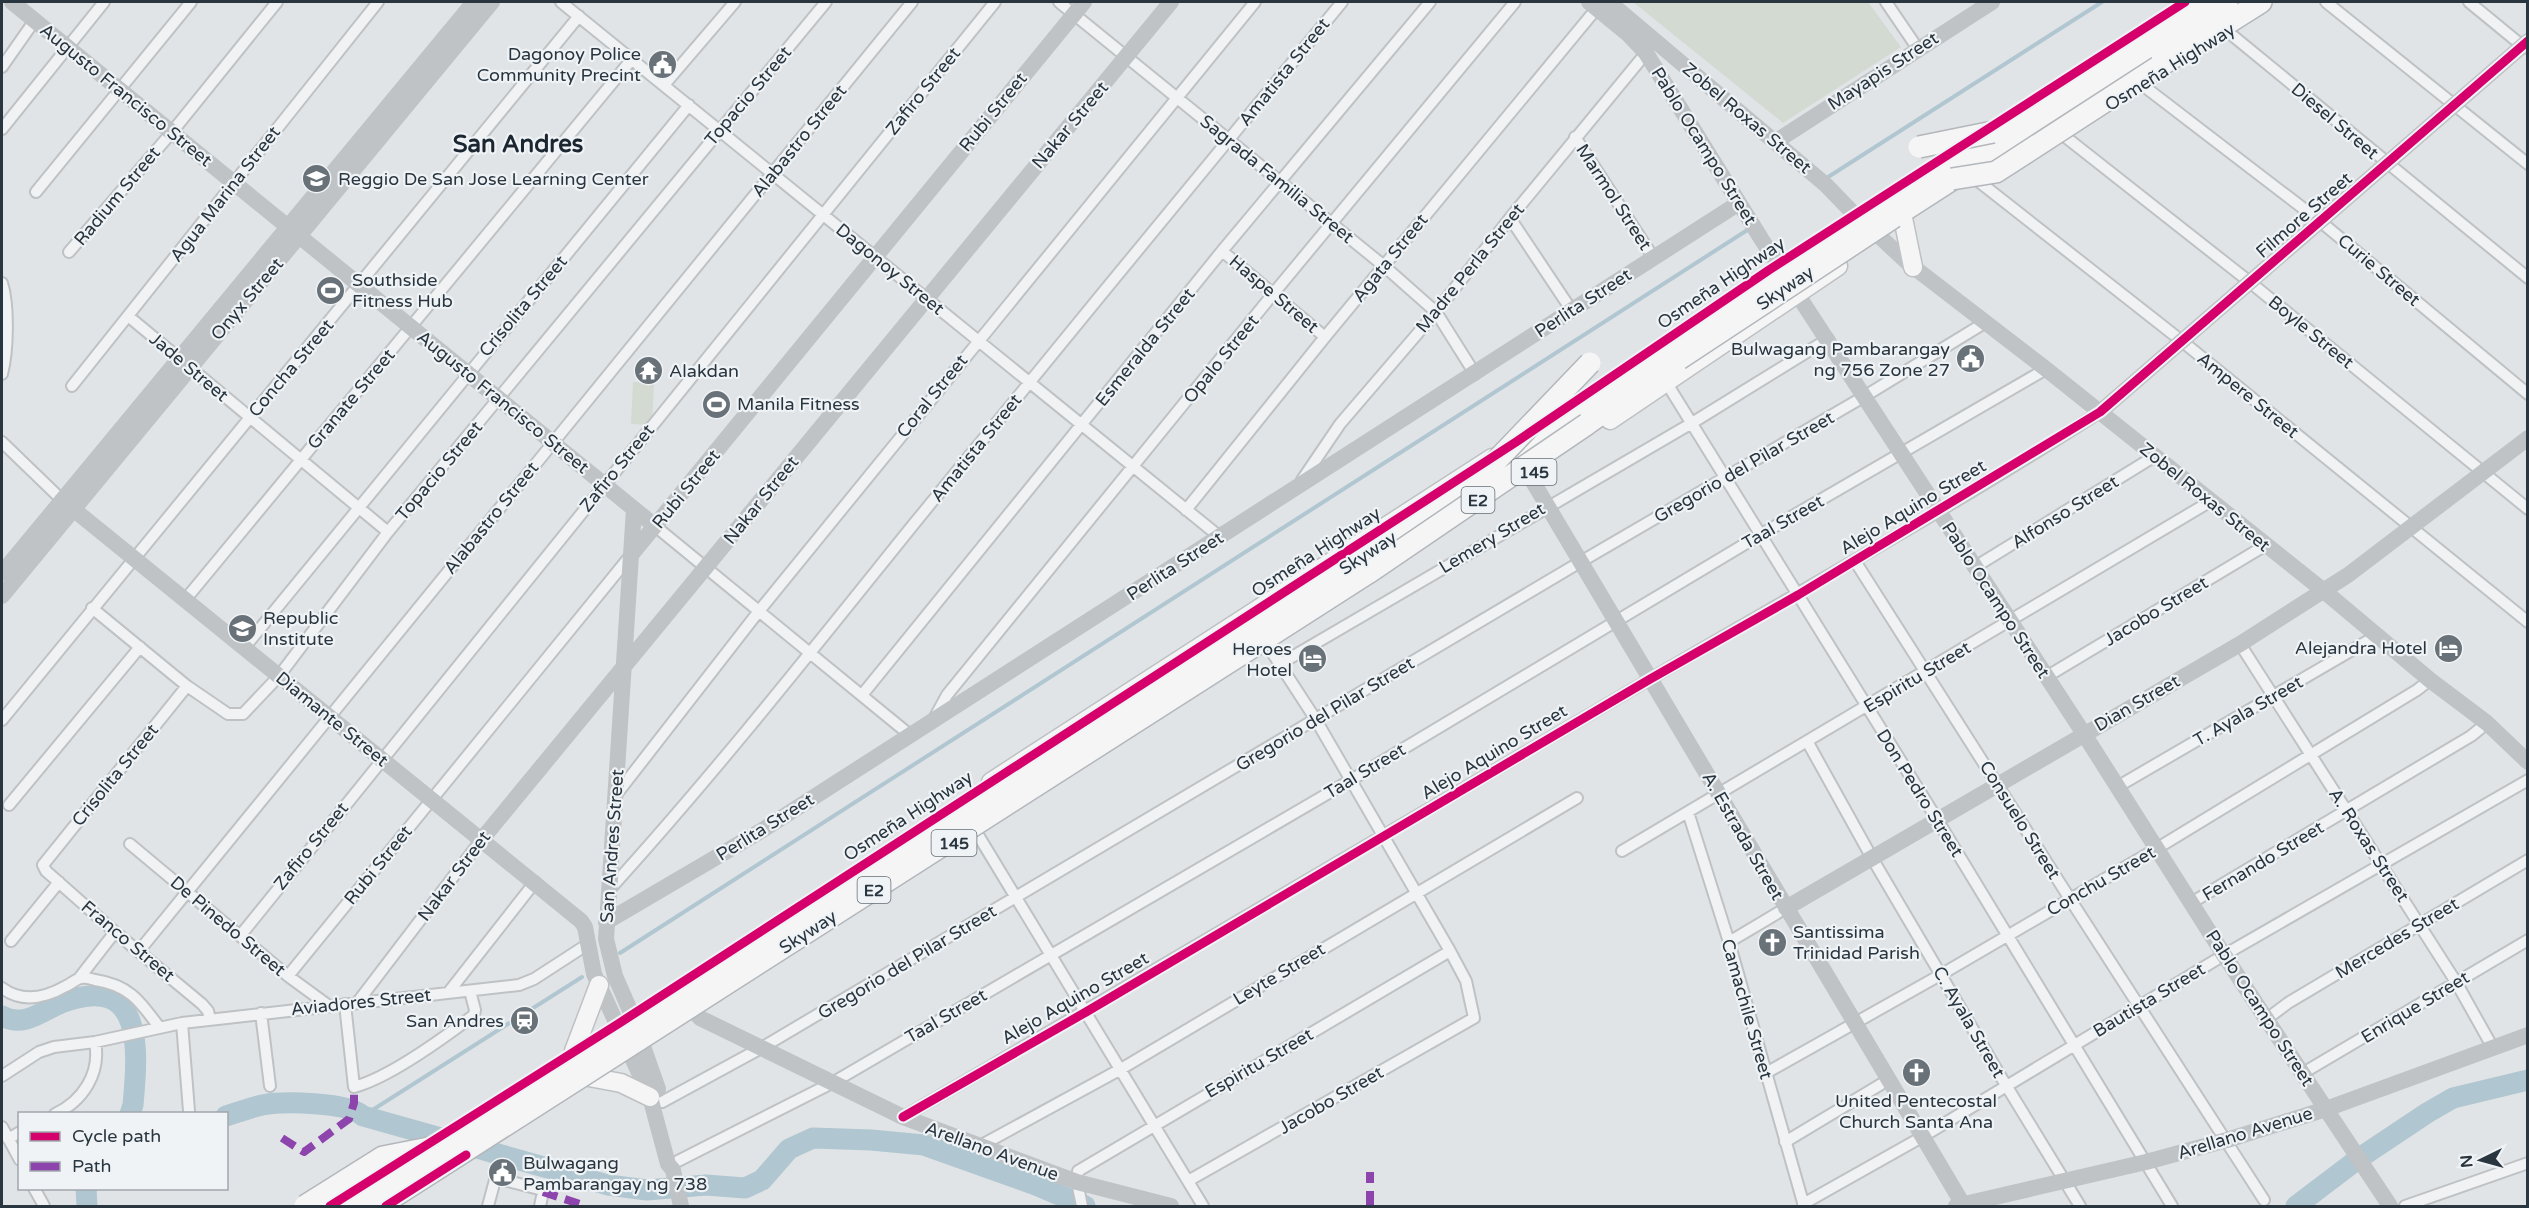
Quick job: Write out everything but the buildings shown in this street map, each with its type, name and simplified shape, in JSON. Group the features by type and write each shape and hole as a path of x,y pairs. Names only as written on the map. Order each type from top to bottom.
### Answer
{"highway":[{"name":"Skyway","path":"347,1206 1475,483 1788,266 2197,2"},
{"name":"Skyway","path":"390,1205 1368,573 1699,346 2228,2"},
{"path":"1959,175 1996,172 2261,2"},
{"path":"1919,147 1993,132"},
{"path":"1475,483 1590,363"},
{"path":"305,1206 383,1157 447,1144"}],"main road":[{"name":"Osmeña Highway","path":"1526,470 1788,279 2185,2"},
{"name":"Osmeña Highway","path":"462,1123 1516,442 1788,279 1867,225 1903,218 1959,175"},
{"path":"1903,218 1913,267"},
{"name":"Osmeña Highway","path":"501,1134 1336,598 1526,470 1666,382 1788,279"},
{"path":"574,1051 599,985"},
{"path":"589,1077 621,1083 656,1099"},
{"path":"330,1206 424,1146"},
{"path":"390,1205 466,1155"}],"street":[{"path":"2,129 104,2"},
{"path":"36,192 191,2"},
{"name":"Radium Street","path":"69,252 172,132 278,2"},
{"name":"Agua Marina Street","path":"72,386 378,2"},
{"name":"Onyx Street","path":"294,231 474,2"},
{"name":"Onyx Street","path":"2,596 67,505 184,363 294,231 492,2"},
{"name":"Dagonoy Street","path":"561,2 1220,537"},
{"path":"664,85 735,2"},
{"name":"Topacio Street","path":"92,608 187,686 228,714 234,716 243,714 279,676 388,532 826,2"},
{"name":"Alabastro Street","path":"139,951 912,2"},
{"name":"Zafiro Street","path":"240,936 995,2"},
{"name":"Sagrada Familia Street","path":"1059,2 1079,7 1127,56 1384,266 1436,312 1475,374"},
{"name":"Nakar Street","path":"357,1003 482,839 1171,2"},
{"name":"Coral Street","path":"616,796 759,611 1255,2"},
{"name":"Amatista Street","path":"608,892 662,832 811,653 1342,2"},
{"name":"Esmeralda Street","path":"862,695 1222,251 1430,2"},
{"name":"Opalo Street","path":"934,720 947,694 1515,2"},
{"path":"1886,2 1918,49"},
{"name":"Mayapis Street","path":"1775,142 1990,2"},
{"name":"Osmeña Highway","path":"1959,175 1994,170 2034,154 2141,84 2275,2"},
{"path":"2326,2 2528,164"},
{"path":"2469,2 2526,46"},
{"name":"Augusto Francisco Street","path":"15,3 910,735"},
{"name":"Zobel Roxas Street","path":"1599,3 1775,142 1826,185 1913,267 2046,369 2324,591 2430,680 2487,723 2528,762"},
{"name":"Pablo Ocampo Street","path":"1599,3 1646,53 1739,203 2084,734 2224,955 2268,1018 2390,1206"},
{"name":"Agata Street","path":"1186,510 1599,3"},
{"name":"Rubi Street","path":"288,976 1079,7"},
{"name":"Concha Street","path":"2,720 133,557 360,285 579,16"},
{"path":"2,67 34,20"},
{"name":"Diesel Street","path":"2227,31 2528,278"},
{"name":"Filmore Street","path":"2100,412 2526,46"},
{"name":"Madre Perla Street","path":"1298,487 1340,424 1436,312 1509,218 1646,53"},
{"name":"Granate Street","path":"185,600 632,59"},
{"name":"Curie Street","path":"2141,84 2321,222 2528,394"},
{"name":"Crisolita Street","path":"244,648 688,105"},
{"name":"Boyle Street","path":"2063,135 2251,283 2528,509"},
{"name":"Marmol Street","path":"1575,138 1653,257"},
{"name":"Ampere Street","path":"1959,175 2183,342 2410,528 2528,621"},
{"name":"Perlita Street","path":"606,922 761,831 1739,203"},
{"path":"1509,218 1572,311"},
{"name":"Haspe Street","path":"1222,251 1325,337"},
{"path":"2,283 5,294 5,350 2,374"},
{"name":"Jade Street","path":"128,316 388,532"},
{"name":"Gregorio del Pilar Street","path":"656,1099 763,1047 1582,561 1865,396 1986,322"},
{"name":"Lemery Street","path":"1280,664 1548,505 1692,423 1828,339"},
{"name":"Taal Street","path":"675,1169 832,1083 1351,780 1760,535 2046,369"},
{"name":"Don Pedro Street","path":"1666,382 1938,821 2172,1206"},
{"name":"Alejo Aquino Street","path":"903,1117 1086,1012 1650,679 1798,595 2100,412"},
{"name":"Dian Street","path":"1728,942 2240,644 2324,591 2528,438"},
{"name":"Diamante Street","path":"2,442 67,505 581,921 585,927 599,985 625,1019"},
{"name":"Alfonso Street","path":"1975,567 2155,456"},
{"name":"A. Estrada Street","path":"1526,470 1582,561 1961,1206"},
{"name":"Espiritu Street","path":"1622,851 2211,501"},
{"name":"Onyx Street","path":"2,573 67,505"},
{"name":"San Andres Street","path":"634,509 606,922 609,957 625,1019 656,1099 668,1164 675,1169 680,1201"},
{"name":"Jacobo Street","path":"2046,677 2266,545"},
{"name":"Consuelo Street","path":"1855,561 2264,1200"},
{"name":"T. Ayala Street","path":"2117,787 2378,635"},
{"path":"1266,643 1316,720 1449,951"},
{"name":"A. Roxas Street","path":"2240,644 2456,982 2493,1048"},
{"path":"9,805 140,647"},
{"name":"Conchu Street","path":"1766,1073 1855,1024 2156,849 2430,680"},
{"name":"Crisolita Street","path":"43,865 187,686"},
{"name":"Fernando Street","path":"2191,903 2471,736 2487,723"},
{"name":"C. Ayala Street","path":"1807,741 1872,858 2080,1206"},
{"name":"Bautista Street","path":"1803,1205 1922,1137 2224,955 2528,780"},
{"name":"Leyte Street","path":"979,1147 1120,1069 1577,798"},
{"name":"Camachile Street","path":"1688,812 1728,942 1803,1205"},
{"path":"975,830 1203,1206"},
{"name":"De Pinedo Street","path":"130,844 288,976 329,1006"},
{"name":"Mercedes Street","path":"2268,1018 2288,1003 2528,860"},
{"name":"Franco Street","path":"43,865 115,932 202,1004 208,1011 210,1019"},
{"path":"11,942 59,882"},
{"path":"447,993 535,882"},
{"path":"2,988 13,995 26,998 59,990 80,977 115,932"},
{"name":"Enrique Street","path":"2303,1073 2528,940"},
{"name":"Aviadores Street","path":"2,1076 39,1052 54,1047 95,1042 159,1027 261,1013 519,985 534,979 588,945"},
{"name":"Espiritu Street","path":"1080,1196 1078,1171 1449,951"},
{"name":"Jacobo Street","path":"1188,1181 1474,1018 1466,981 1449,951"},
{"path":"80,977 103,981 127,990 159,1027"},
{"path":"345,1004 354,1087 369,1082 414,1056 474,1015 476,1010 470,991"},
{"name":"Arellano Avenue","path":"693,1010 700,1018 763,1047 832,1083 903,1117 979,1147 1080,1196 1171,1206"},
{"path":"261,1013 270,1086"},
{"path":"182,1023 189,1112"},
{"name":"Arellano Avenue","path":"1961,1206 2146,1162 2227,1140 2326,1109 2528,1035"},
{"path":"57,1112 73,1103 91,1079 97,1054 95,1042"},
{"path":"1785,1142 1888,1080"},
{"path":"2,1127 18,1156"},
{"path":"9,1139 18,1133"},
{"path":"2405,1206 2528,1163"},
{"path":"489,1206 495,1180 543,1192 540,1206"},
{"path":"35,1190 44,1206"}],"shaded area":[{"path":"1633,2 1868,2 1901,47 1783,123"},
{"path":"633,382 654,383 652,425 631,424"}],"waterway":[{"path":"1825,179 2102,2"},
{"path":"620,953 1749,229"},
{"path":"363,1116 582,977"},
{"path":"2,1016 10,1019 25,1019 61,1003 88,996 108,998 122,1007 130,1022 135,1041 135,1084 131,1112"},
{"path":"2296,1206 2358,1159 2453,1098 2528,1080"},
{"path":"228,1115 272,1104 330,1105 608,1185 647,1190 706,1185 745,1188 762,1180 789,1149 813,1138 924,1145 1036,1185 1085,1206"},
{"path":"86,1190 87,1206"}],"marked path":[{"path":"282,1138 304,1152 349,1119 354,1103 354,1087"},
{"path":"1370,1172 1370,1206"},
{"path":"543,1192 586,1206"}],"cycle path":[{"path":"330,1206 618,1024 1516,442 1769,270 2185,2"},
{"path":"903,1117 1086,1012 1650,679 1798,595 2100,412 2528,41"},
{"path":"386,1206 466,1155"}],"place":[{"name":"Dagonoy Police Community Precint","path":"662,64"},
{"name":"Reggio De San Jose Learning Center","path":"317,179"},
{"name":"Southside Fitness Hub","path":"331,290"},
{"name":"Bulwagang Pambarangay ng 756 Zone 27","path":"1971,359"},
{"name":"Alakdan","path":"648,371"},
{"name":"Manila Fitness","path":"716,404"},
{"name":"Republic Institute","path":"242,628"},
{"name":"Alejandra Hotel","path":"2448,648"},
{"name":"Heroes Hotel","path":"1313,659"},
{"name":"Santissima Trinidad Parish","path":"1772,942"},
{"name":"San Andres","path":"525,1021"},
{"name":"United Pentecostal Church Santa Ana","path":"1916,1072"},
{"name":"Bulwagang Pambarangay ng 738","path":"502,1173"}],"district":[{"name":"San Andres","path":"518,144"}]}
